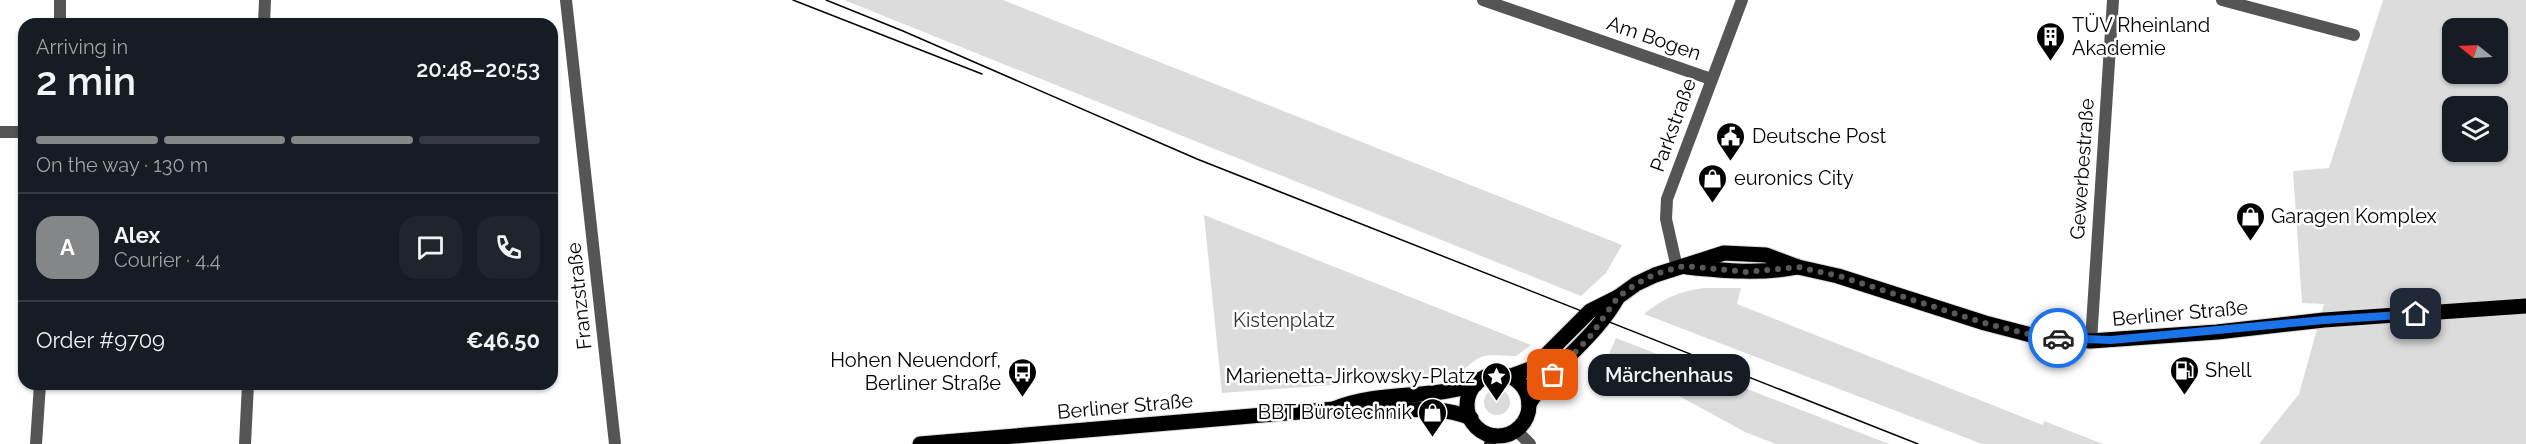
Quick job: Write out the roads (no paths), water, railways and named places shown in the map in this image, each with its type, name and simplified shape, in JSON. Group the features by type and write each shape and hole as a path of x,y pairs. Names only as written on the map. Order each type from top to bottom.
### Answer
{"main road":[{"name":"Berliner Straße","path":"1511,376 1533,368 1547,357 1581,319 1601,305 1655,274 1681,267 1747,272 1798,267 1839,276 1984,323 2036,336 2091,341 2217,332 2324,320 2526,306"},
{"name":"Berliner Straße","path":"1529,404 1538,391 1589,338 1618,297"},
{"path":"1492,374 1511,376 1524,387 1529,404 1526,419 1516,430 1491,439 1476,426 1471,418 1468,411 1469,396 1476,384 1492,374"},
{"name":"Berliner Straße","path":"1334,409 1354,400 1457,391 1476,384"},
{"name":"Berliner Straße","path":"920,444 1334,409 1355,413 1447,411 1471,418"}],"street":[{"path":"60,0 60,18"},
{"path":"264,18 265,0"},
{"name":"Franzstraße","path":"566,0 615,444"},
{"name":"Am Bogen","path":"1483,0 1711,78"},
{"name":"Parkstraße","path":"1681,267 1666,219 1665,205 1742,0"},
{"name":"Gewerbestraße","path":"2091,341 2113,0"},
{"path":"2222,0 2354,35"},
{"path":"0,132 18,132"},
{"path":"36,444 40,390"},
{"path":"245,444 248,390"},
{"path":"1516,430 1530,444"}],"tram line":[{"path":"793,0 982,74"},
{"path":"826,0 903,31 1197,159 1918,444"}],"place":[{"name":"TÜV Rheinland Akademie","path":"2051,62"},
{"name":"Deutsche Post","path":"1731,162"},
{"name":"euronics City","path":"1713,204"},
{"name":"Garagen Komplex","path":"2250,242"},
{"name":"Märchenhaus","path":"1553,375"},
{"name":"Shell","path":"2184,396"},
{"name":"Hohen Neuendorf, Berliner Straße","path":"1022,398"},
{"name":"Marienetta-Jirkowsky-Platz","path":"1496,402"},
{"name":"BBT Bürotechnik","path":"1433,438"}],"park label":[{"name":"Kistenplatz","path":"1284,320"}]}
